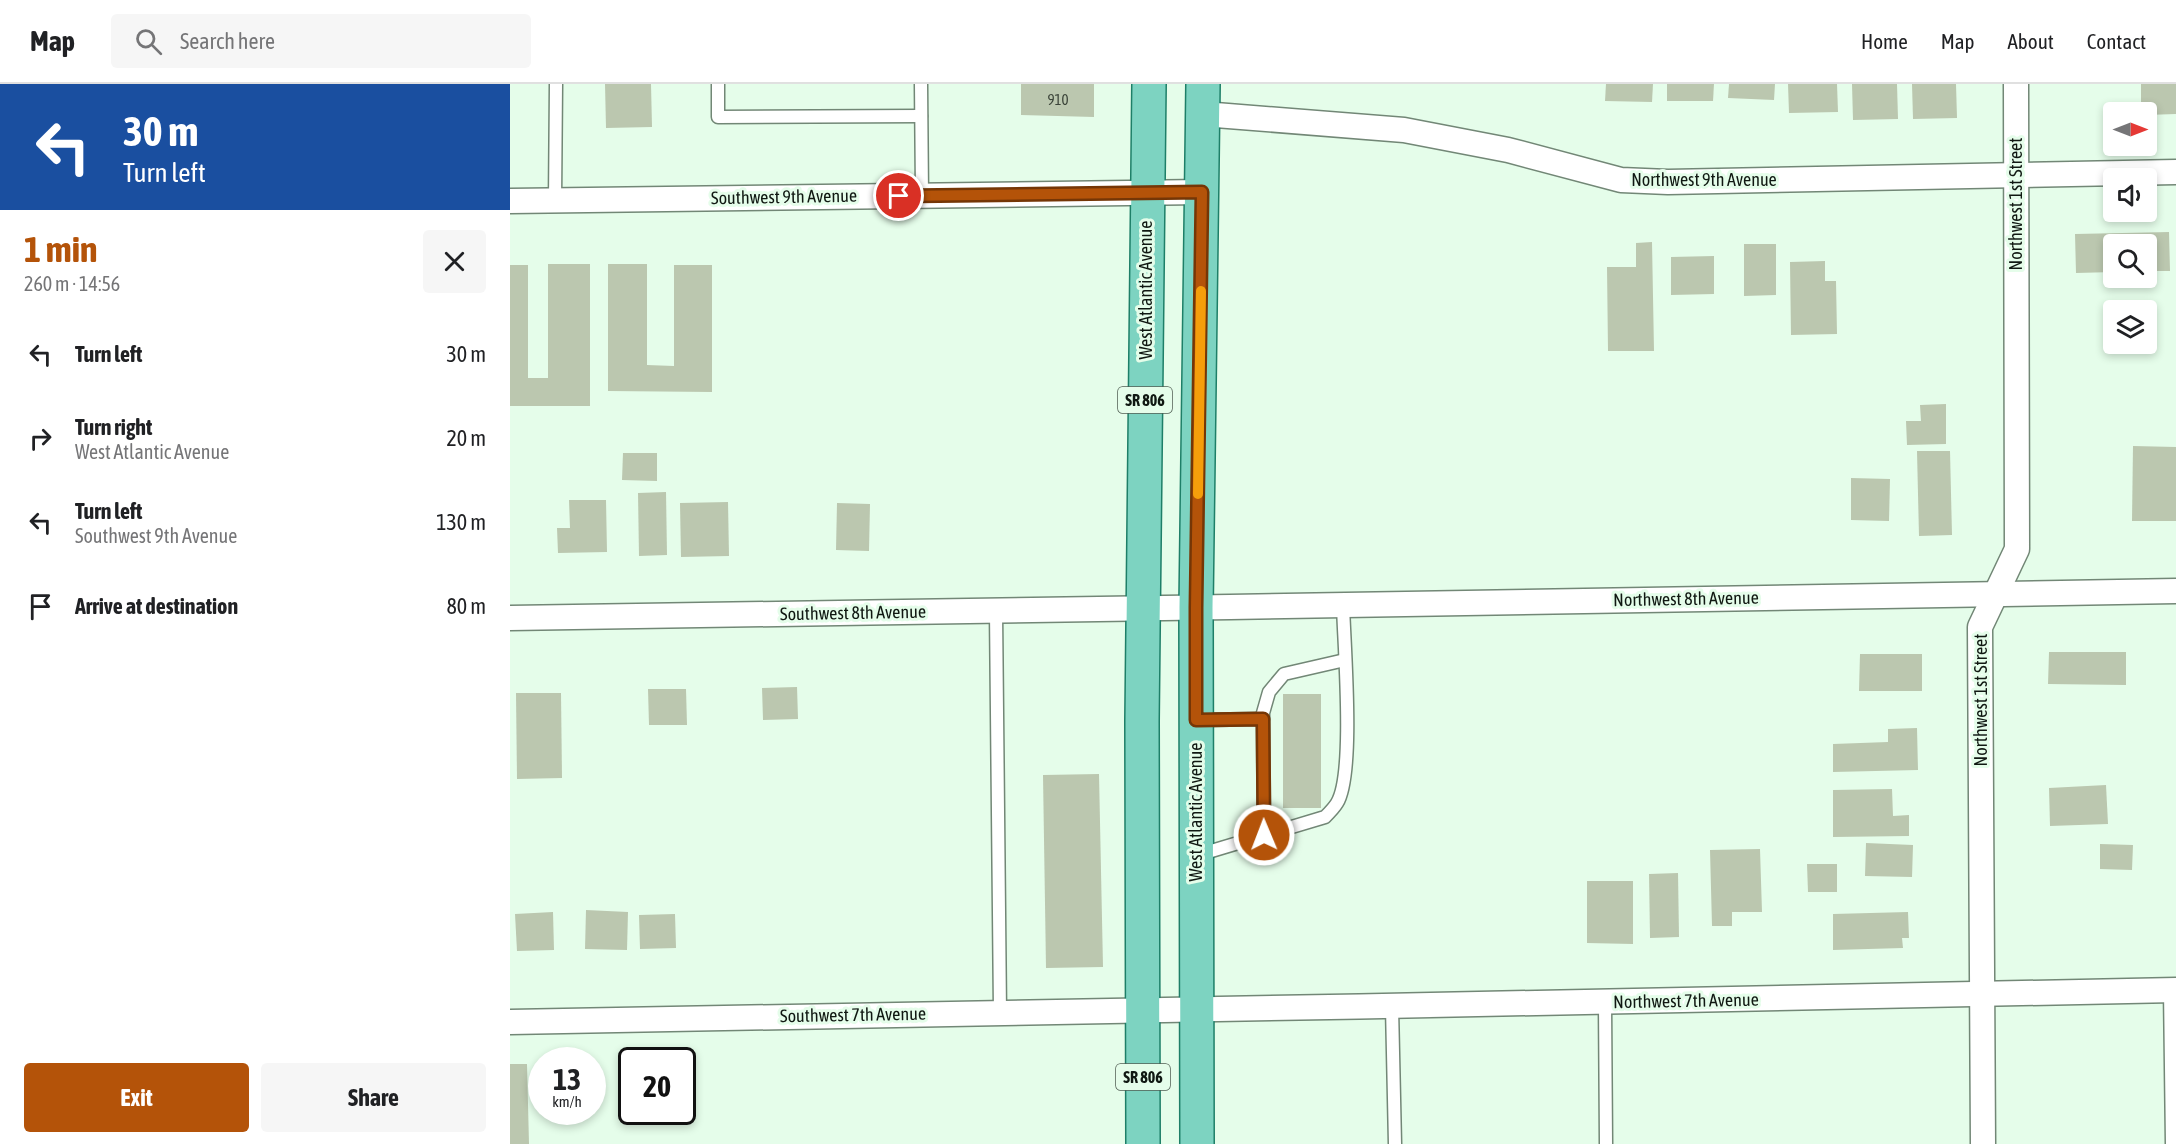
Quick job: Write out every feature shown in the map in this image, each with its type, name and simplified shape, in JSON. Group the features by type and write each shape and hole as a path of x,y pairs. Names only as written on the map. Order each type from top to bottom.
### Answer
{"main road":[{"name":"West Atlantic Avenue","path":"1143,1144 1142,721 1149,84"},
{"name":"West Atlantic Avenue","path":"1197,1144 1196,608 1203,99"}],"street":[{"name":"Northwest 1st Street","path":"1983,1144 1980,627 2017,549 2016,84"},
{"name":"Northwest 9th Avenue","path":"1203,99 1404,129 1508,150 1621,180 1668,182 2176,172"},
{"name":"Southwest 9th Avenue","path":"510,201 1202,192"},
{"name":"Northwest 8th Avenue","path":"1196,608 2176,591"},
{"name":"Southwest 8th Avenue","path":"510,618 1196,608"},
{"name":"Northwest 7th Avenue","path":"1197,1010 2173,990"},
{"name":"Southwest 7th Avenue","path":"510,1022 1197,1010"}],"lane":[{"path":"555,201 556,84"},
{"path":"718,84 718,117 921,116"},
{"path":"921,84 922,195"},
{"path":"1196,855 1325,817 1338,803 1346,776 1343,605"},
{"path":"996,612 1000,1012"},
{"path":"1264,835 1263,719 1269,692 1284,674 1345,660"},
{"path":"1196,720 1263,719"},
{"path":"2172,1144 2173,990"},
{"path":"1605,1003 1606,1144"},
{"path":"1392,1007 1395,1144"}],"building":[{"path":"605,84 651,84 652,127 606,128"},
{"path":"1021,84 1094,84 1094,117 1021,115"},
{"path":"1606,84 1653,84 1652,102 1605,101"},
{"path":"1667,84 1714,84 1713,101 1667,101"},
{"path":"1729,84 1775,84 1774,100 1728,98"},
{"path":"1788,84 1837,84 1838,112 1789,113"},
{"path":"1852,84 1897,84 1898,119 1853,120"},
{"path":"1912,84 1956,84 1957,118 1913,119"},
{"path":"2141,84 2176,84 2176,114 2157,115 2157,102 2141,102"},
{"path":"2169,232 2170,271 2157,271 2157,234 2103,234 2103,272 2076,273 2075,234"},
{"path":"1652,242 1654,351 1608,351 1607,267 1636,267 1636,243"},
{"path":"1744,244 1776,244 1776,295 1744,296"},
{"path":"1714,256 1714,294 1671,295 1671,257"},
{"path":"1825,261 1825,281 1836,281 1837,334 1791,335 1790,262"},
{"path":"548,264 590,264 590,406 510,406 510,265 528,265 528,378 548,378"},
{"path":"608,264 647,264 647,365 674,366 674,265 712,265 712,392 608,391"},
{"path":"1946,404 1946,444 1907,445 1906,421 1921,421 1920,405"},
{"path":"2133,446 2176,447 2176,521 2132,521"},
{"path":"1917,451 1950,451 1952,535 1919,536"},
{"path":"623,453 657,453 657,481 622,480"},
{"path":"1851,478 1890,479 1889,521 1851,520"},
{"path":"666,492 667,555 639,556 638,493"},
{"path":"569,500 606,500 607,552 558,553 557,528 570,528"},
{"path":"728,502 729,556 681,557 680,503"},
{"path":"837,503 870,504 869,551 836,550"},
{"path":"2049,652 2126,652 2126,685 2048,684"},
{"path":"1860,654 1922,654 1922,691 1859,691"},
{"path":"797,687 798,719 763,720 762,688"},
{"path":"648,689 686,689 687,725 649,725"},
{"path":"516,693 561,693 562,778 517,779"},
{"path":"1283,694 1321,694 1321,808 1283,808"},
{"path":"1917,728 1918,770 1833,772 1833,744 1888,742 1888,729"},
{"path":"1099,774 1103,967 1046,968 1043,775"},
{"path":"2106,785 2108,824 2050,826 2049,788"},
{"path":"1892,789 1893,816 1909,815 1909,836 1833,837 1833,790"},
{"path":"1866,843 1913,845 1912,877 1865,876"},
{"path":"2100,844 2133,845 2132,870 2100,869"},
{"path":"1760,849 1762,912 1732,912 1732,926 1712,926 1710,850"},
{"path":"1807,864 1837,864 1837,892 1808,892"},
{"path":"1678,873 1679,937 1650,938 1649,874"},
{"path":"1587,881 1633,881 1633,944 1587,943"},
{"path":"586,910 628,912 627,950 585,949"},
{"path":"553,912 554,950 517,951 515,914"},
{"path":"1908,912 1909,938 1902,938 1903,948 1833,950 1833,914"},
{"path":"675,914 676,948 640,949 639,915"},
{"path":"510,1064 527,1064 529,1144 510,1144"}],"slow traffic":[{"path":"1198,494 1201,291"}],"route":[{"path":"899,196 1202,192 1196,720 1263,719 1264,835"}]}
